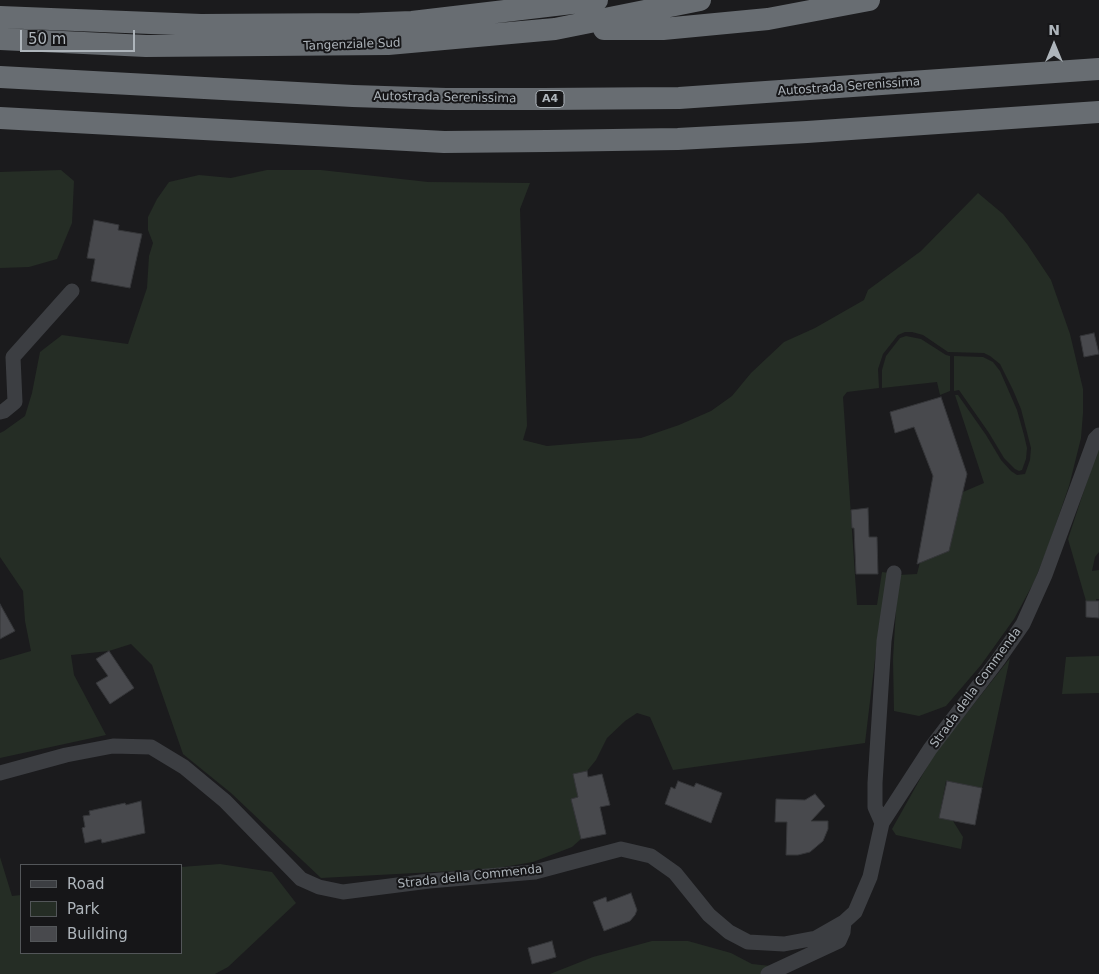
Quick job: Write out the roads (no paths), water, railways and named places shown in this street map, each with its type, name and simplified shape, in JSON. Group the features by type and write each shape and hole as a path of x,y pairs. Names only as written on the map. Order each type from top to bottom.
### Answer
{"highway":[{"path":"412,22 506,0"},
{"name":"Tangenziale Sud","path":"0,17 201,25 360,24 412,22 597,0"},
{"name":"Tangenziale Sud","path":"0,39 146,46 388,44 555,29 700,0"},
{"path":"555,29 663,29 768,19 869,0"},
{"name":"Autostrada Serenissima","path":"0,77 363,96 446,99 562,99 679,98 1099,69"},
{"path":"0,118 444,142 678,139 1099,112"}],"street":[{"path":"0,412 15,402 13,357 72,291"},
{"name":"Strada della Commenda","path":"0,773 66,755 113,746 151,747 184,767 225,801 301,879 319,887 343,892 429,881 535,872 621,849 651,856 675,873 709,915 729,932 748,942 784,944 816,938 844,922 855,912 870,877 882,823 930,749 1023,624 1045,575 1095,439 1099,435"},
{"name":"Strada della Commenda","path":"882,823 875,807 875,782 884,641 894,573"},
{"path":"768,974 839,940 843,932 844,922"}]}
